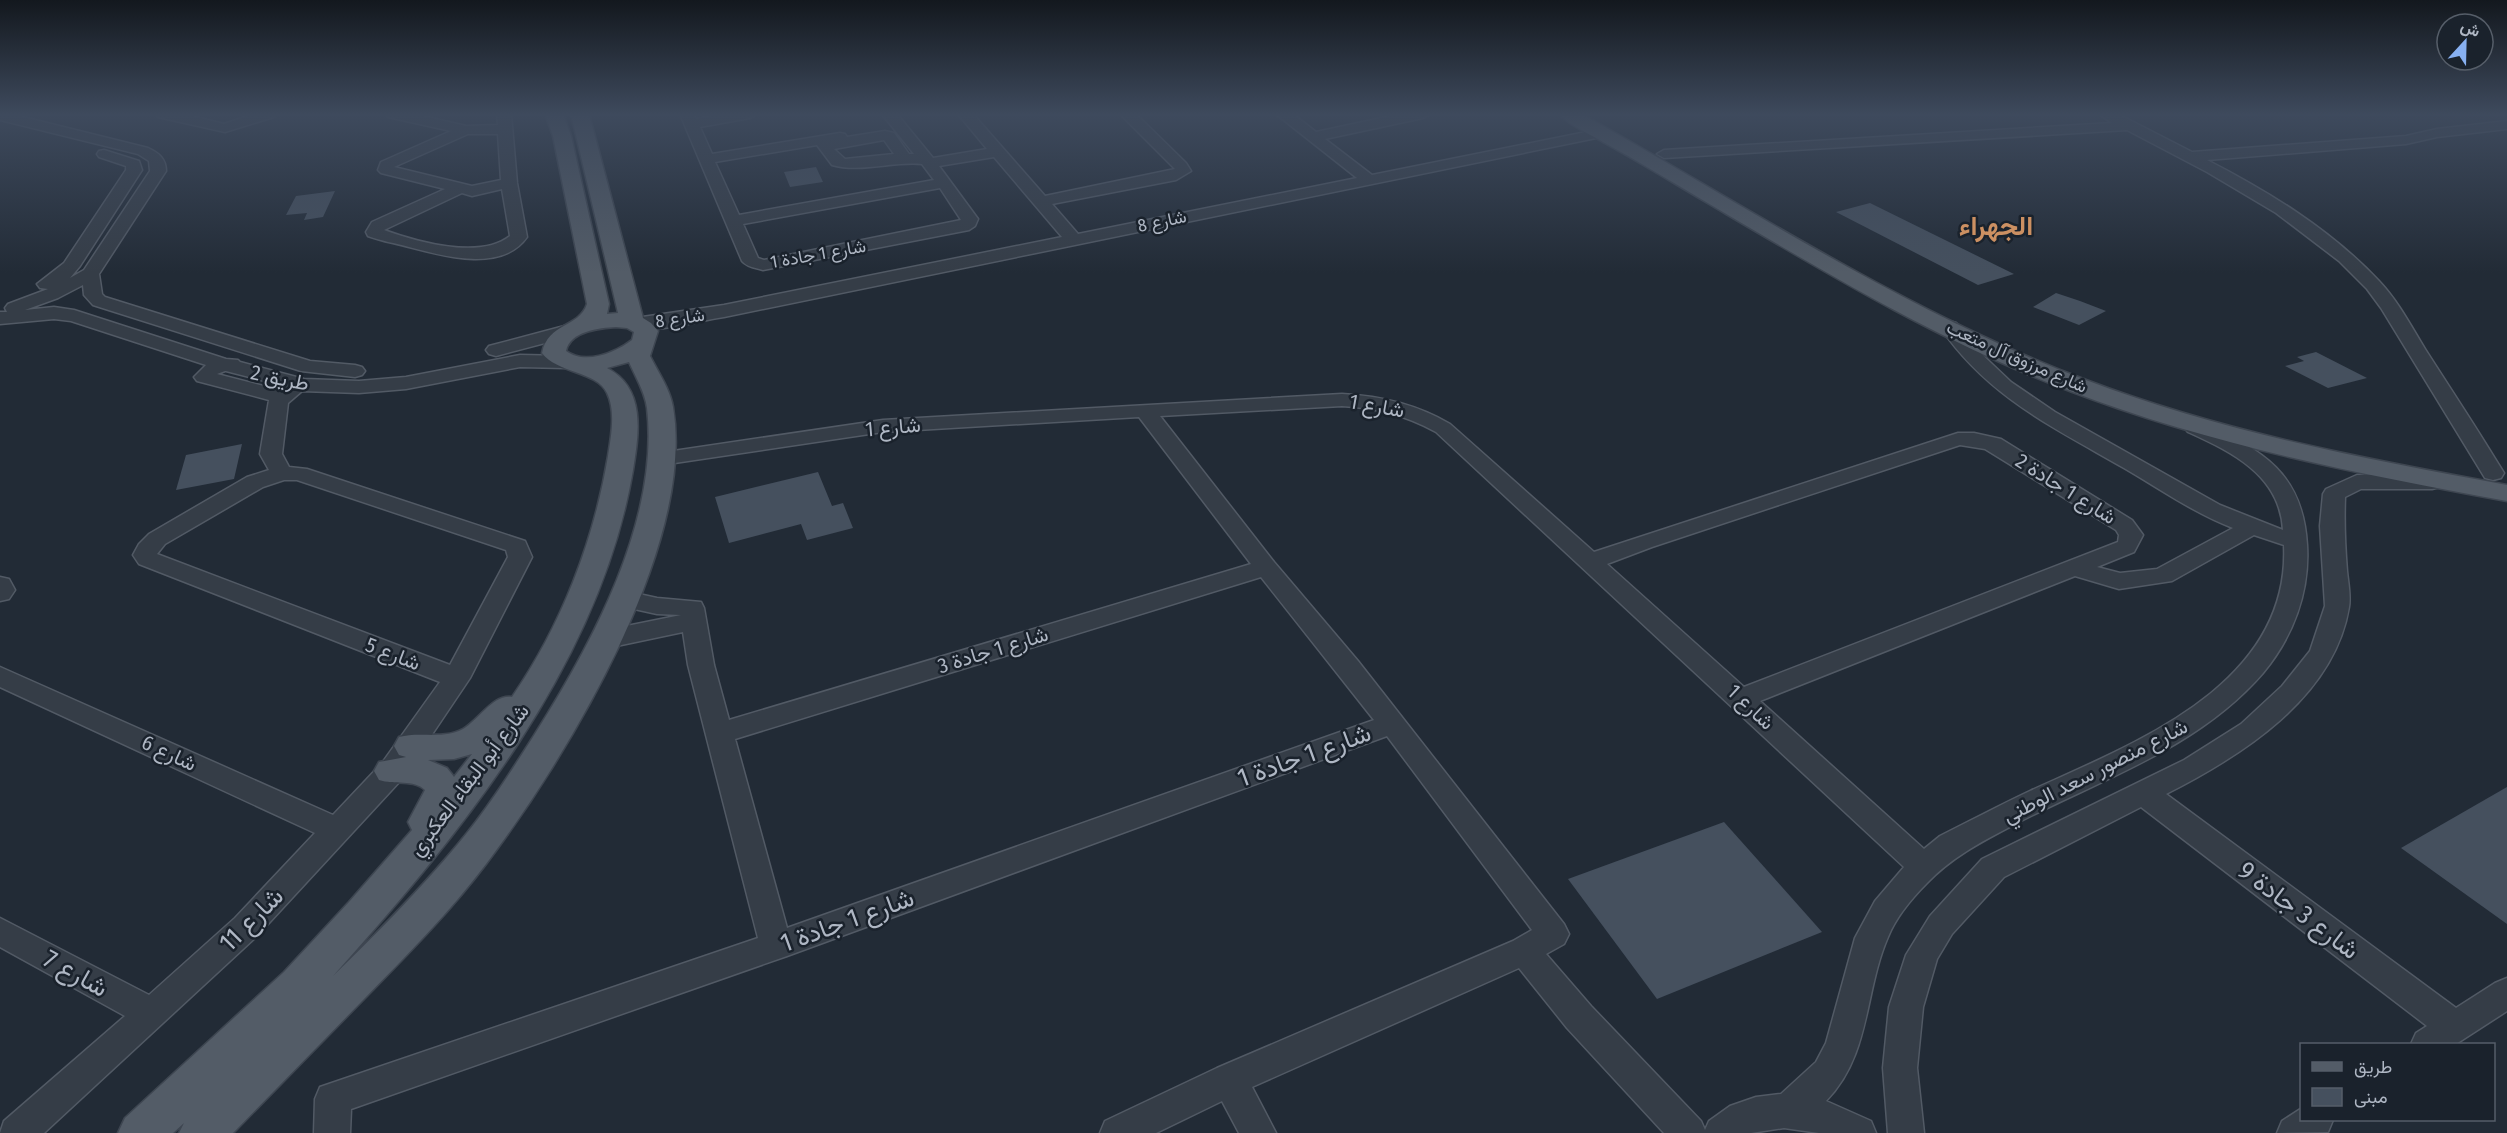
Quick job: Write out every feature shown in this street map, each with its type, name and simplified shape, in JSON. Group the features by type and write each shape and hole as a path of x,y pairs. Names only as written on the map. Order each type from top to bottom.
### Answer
{"main road":[{"path":"566,167 598,304 595,314 573,345"},
{"path":"576,167 579,175 595,173"},
{"name":"شارع أبو البقاء العكبري","path":"202,1133 403,933 472,854 531,769 577,695 625,599 653,516 661,459 660,408 657,396 638,356 638,334 593,167"},
{"name":"شارع مرزوق آل متعب","path":"1670,167 1866,283 2018,361 2080,386 2168,417 2312,456 2497,482"},
{"name":"شارع مرزوق آل متعب","path":"1688,167 1900,283 2032,351 2173,402 2227,418 2497,482"},
{"path":"604,321 638,334 608,361 573,345 604,321"},
{"name":"شارع أبو البقاء العكبري","path":"141,1133 276,1007 403,868 513,726 556,650 580,606 611,515 625,427 623,396 614,383 573,345"},
{"path":"401,758 460,746 482,735 495,724 556,650"},
{"path":"401,758 436,777 442,790 403,868"}],"street":[{"path":"0,302 57,279 71,266 103,221 134,167"},
{"path":"0,313 52,294 90,274 129,219 159,167"},
{"path":"386,167 389,171 479,191 508,183"},
{"path":"460,188 378,226 374,232 456,253 485,251 508,246 519,237 507,167"},
{"name":"شارع 1 جادة 1","path":"710,167 751,261 758,264 769,264 967,225 970,219 931,167"},
{"path":"1009,167 1072,239"},
{"path":"1040,202 1176,175 1183,171 1181,167"},
{"path":"1352,167 1368,179"},
{"name":"شارع 8","path":"638,334 724,311 1418,167"},
{"path":"2204,167 2265,200 2318,234 2374,286 2403,328 2497,482"},
{"path":"735,221 944,183"},
{"path":"103,221 111,224 129,219"},
{"path":"86,245 103,239 113,242"},
{"name":"طريق 2","path":"90,274 93,295 99,301 250,350 308,367 328,370 400,369 514,347 573,345"},
{"path":"104,325 108,319 133,312"},
{"name":"طريق 2","path":"0,318 54,313 74,316 223,364 299,384 359,387 406,383 520,361 573,345"},
{"path":"1949,327 1964,349 2000,386 2039,413 2206,507 2252,527 2294,529 2307,515 2332,526"},
{"path":"250,350 252,355 243,361 223,364 206,373 204,377 281,397"},
{"path":"282,473 271,454 277,404 281,397 299,384"},
{"name":"شارع 1","path":"661,459 884,426 1329,399 1369,401 1416,413 1443,428 1923,866"},
{"name":"شارع 1 جادة 1","path":"1118,1133 1228,1080 1524,951 1551,937 1552,932 1349,667 1266,567 1145,411"},
{"name":"شارع منصور سعد الوطني","path":"1787,1111 1804,1098 1829,1072 1842,1044 1871,938 1889,905 1923,866 1951,844 2143,751 2200,716 2247,676 2275,639 2291,596 2294,529 2286,493 2275,475 2263,463 2223,440 2168,417"},
{"name":"شارع 1 جادة 2","path":"1591,562 1930,447 1966,438 1993,444 2115,519 2128,530 2131,539 2126,547 1741,698"},
{"name":"شارع 5","path":"282,473 299,474 517,546 520,557 457,678 147,559 145,555 150,544 157,539 255,482 282,473"},
{"name":"شارع منصور سعد الوطني","path":"1906,1133 1900,1068 1906,1006 1922,956 1941,926 1993,867 2194,767 2251,730 2290,693 2322,653 2337,606 2332,526 2334,494 2357,482 2497,482"},
{"path":"2071,567 2119,581 2163,576 2252,527"},
{"name":"شارع 1 جادة 3","path":"720,733 1266,567"},
{"path":"0,585 3,590 0,593"},
{"path":"625,599 685,615"},
{"path":"685,615 720,733 776,946"},
{"path":"607,639 685,615"},
{"name":"شارع 6","path":"0,676 337,830"},
{"name":"شارع 11","path":"17,1133 152,1014 246,927 401,758 457,678"},
{"name":"شارع 1 جادة 1","path":"332,1133 333,1099 776,946 1391,724"},
{"name":"شارع 3 جادة 9","path":"2144,793 2441,1036 2507,993"},
{"name":"شارع 7","path":"0,931 152,1014"},
{"path":"1524,951 1580,1017 1688,1133"},
{"path":"1228,1080 1258,1133"},
{"path":"1722,1133 1725,1128 1753,1114 1787,1111 1823,1117 1858,1133"},
{"path":"2295,1133 2312,1121"}],"building":[{"path":"816,167 823,182 790,187 784,172"},
{"path":"335,191 323,217 304,220 307,213 286,215 296,196"},
{"path":"1870,203 2014,274 1978,285 1836,212"},
{"path":"2056,293 2106,311 2079,325 2033,307"},
{"path":"2316,352 2367,378 2328,388 2285,366 2304,361 2297,357"},
{"path":"242,444 234,479 176,490 186,455"},
{"path":"818,472 832,506 843,503 853,528 807,540 801,524 729,543 715,497"},
{"path":"2507,787 2507,924 2401,848"},
{"path":"1724,822 1822,932 1657,999 1568,879"}],"district":[{"name":"الجهراء","path":"1996,226"}]}
